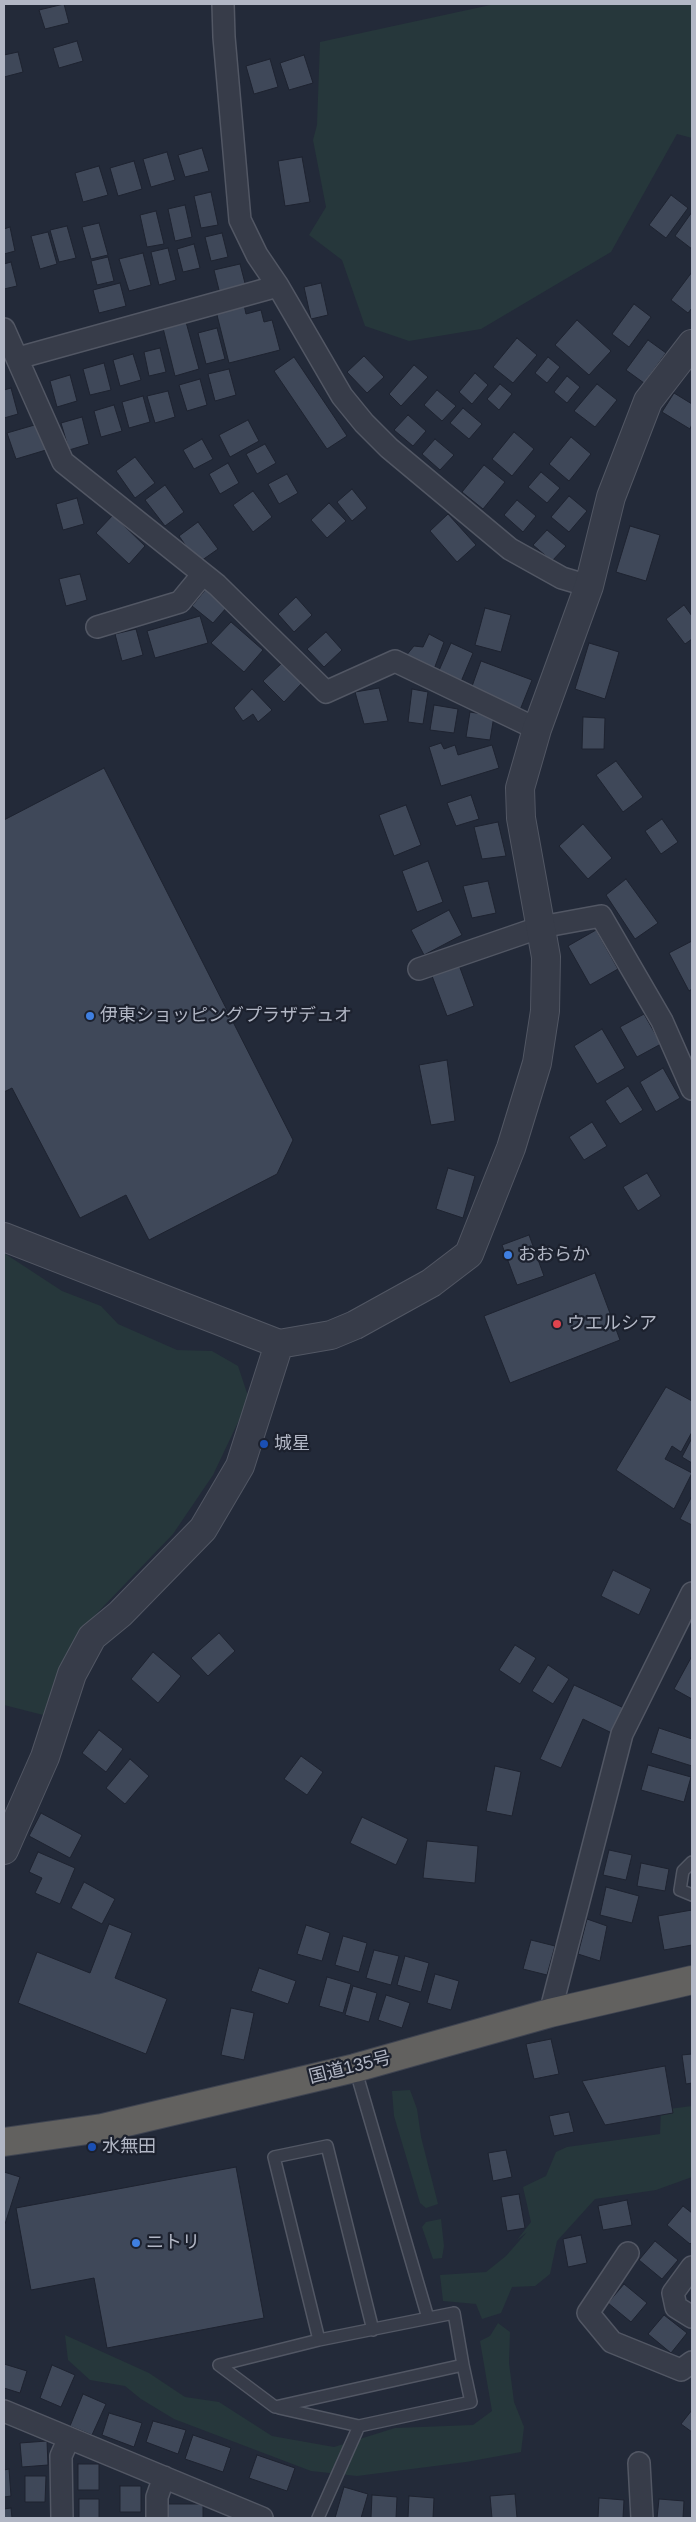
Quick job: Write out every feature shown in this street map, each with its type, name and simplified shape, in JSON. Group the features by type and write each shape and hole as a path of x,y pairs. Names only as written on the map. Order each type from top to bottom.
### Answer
{"highway":[{"name":"国道135号","path":"4,2142 102,2128 355,2068 550,2013 692,1980"}],"street":[{"path":"223,4 240,220 257,255 278,286 342,396 364,423 389,448 510,549 562,578 589,586"},
{"path":"18,358 278,286"},
{"path":"4,329 63,462 203,574 326,692 395,661 537,729"},
{"path":"4,1236 279,1344 332,1335 355,1325 431,1283 469,1254 511,1148 537,1063 545,1011 546,957 521,818 520,788 537,729 589,586 611,496 648,401 692,344"},
{"path":"97,627 180,602 203,574"},
{"path":"419,970 541,926 601,916 662,1022 692,1089"},
{"path":"4,1850 45,1757 72,1674 92,1637 120,1614 203,1529 240,1466 279,1344"},
{"path":"550,2013 622,1734 692,1593"},
{"path":"628,2253 588,2313 612,2342 681,2370 692,2362"},
{"path":"692,2267 674,2293 676,2307 692,2317"},
{"path":"4,2411 258,2517"},
{"path":"62,2518 61,2456 69,2438"},
{"path":"639,2463 642,2518"},
{"path":"157,2518 156,2497 164,2477"}],"lane":[{"path":"692,1862 683,1871 680,1890 692,1896"},
{"path":"355,2068 428,2318"},
{"path":"319,2340 274,2156 327,2146 373,2330"},
{"path":"454,2313 471,2402 359,2426 275,2407 220,2365 319,2340 428,2318 454,2313"},
{"path":"275,2407 463,2365"},
{"path":"318,2518 359,2426"}],"shaded area":[{"path":"495,4 692,4 692,138 677,134 611,252 481,329 409,341 365,326 342,260 309,235 326,207 313,140 317,125 320,42"},
{"path":"4,1253 62,1291 101,1306 118,1324 177,1350 212,1351 238,1366 249,1399 213,1475 173,1534 77,1634 51,1717 4,1705"},
{"path":"410,2090 417,2109 421,2137 438,2204 426,2208 420,2203 394,2116 392,2091"},
{"path":"692,2106 692,2177 656,2190 595,2199 557,2241 550,2274 535,2286 512,2287 501,2313 482,2319 476,2304 443,2301 440,2275 486,2272 506,2256 527,2232 517,2240 531,2222 523,2187 546,2176 556,2152 567,2147 660,2134 661,2110"},
{"path":"441,2219 444,2246 442,2258 433,2259 422,2227 426,2222"},
{"path":"498,2323 510,2332 509,2363 514,2402 524,2427 521,2452 466,2462 357,2476 311,2471 174,2419 141,2399 125,2386 90,2380 68,2360 65,2335 149,2373 185,2397 219,2402 272,2436 334,2447 395,2428 473,2425 492,2411 480,2341 490,2336"}],"building":[{"path":"64,4 69,23 45,29 39,10"},
{"path":"77,41 83,61 59,68 53,48"},
{"path":"18,52 23,72 4,77 4,55"},
{"path":"304,55 313,83 289,90 280,63"},
{"path":"270,59 278,87 254,94 246,66"},
{"path":"202,148 209,171 185,177 178,155"},
{"path":"167,152 175,180 151,187 143,159"},
{"path":"302,157 310,202 285,206 278,161"},
{"path":"134,161 142,189 118,196 110,168"},
{"path":"99,166 108,195 83,202 75,173"},
{"path":"211,192 218,225 201,228 194,196"},
{"path":"671,195 688,208 666,238 649,225"},
{"path":"185,205 192,237 175,241 168,209"},
{"path":"156,211 164,244 147,247 140,215"},
{"path":"692,212 692,249 675,236"},
{"path":"99,223 108,255 91,259 82,227"},
{"path":"67,226 76,258 59,262 50,230"},
{"path":"10,227 15,251 4,254 4,229"},
{"path":"48,232 57,264 40,269 31,236"},
{"path":"222,233 228,257 211,261 205,237"},
{"path":"194,244 200,268 183,272 177,249"},
{"path":"168,248 176,280 159,285 151,252"},
{"path":"143,253 151,285 129,291 119,259"},
{"path":"108,257 114,281 97,285 91,261"},
{"path":"11,262 17,286 4,289 4,264"},
{"path":"240,264 246,287 220,294 214,270"},
{"path":"692,272 692,308 688,313 671,300"},
{"path":"120,283 126,306 99,313 93,290"},
{"path":"321,283 328,315 311,319 304,287"},
{"path":"243,300 246,314 261,310 264,322 272,320 280,350 229,363 215,307"},
{"path":"634,304 651,317 629,347 612,334"},
{"path":"577,320 611,351 589,375 555,345"},
{"path":"186,322 199,369 175,376 163,328"},
{"path":"217,328 225,359 206,364 198,333"},
{"path":"517,338 537,355 513,383 493,367"},
{"path":"648,340 666,353 644,383 626,370"},
{"path":"160,348 166,372 149,376 144,352"},
{"path":"133,354 141,380 120,386 113,360"},
{"path":"364,356 384,377 367,393 347,372"},
{"path":"294,357 347,436 327,449 274,371"},
{"path":"548,357 560,367 547,383 535,373"},
{"path":"104,363 111,390 90,395 83,369"},
{"path":"414,365 428,377 401,406 389,394"},
{"path":"229,369 236,395 215,401 208,374"},
{"path":"475,373 488,385 472,404 459,392"},
{"path":"70,375 77,401 57,407 50,381"},
{"path":"567,376 580,387 567,403 554,392"},
{"path":"200,379 207,405 187,411 179,385"},
{"path":"500,384 512,394 499,410 487,399"},
{"path":"597,384 617,400 595,427 574,411"},
{"path":"11,388 18,414 4,418 4,390"},
{"path":"437,390 456,406 442,421 424,405"},
{"path":"168,391 175,417 155,423 147,396"},
{"path":"674,393 692,404 692,424 690,429 662,412"},
{"path":"143,396 150,422 129,428 122,402"},
{"path":"114,405 122,431 101,437 94,411"},
{"path":"463,408 482,424 469,439 450,423"},
{"path":"408,415 426,431 413,446 394,430"},
{"path":"82,417 89,444 69,450 61,423"},
{"path":"248,420 259,441 230,457 219,435"},
{"path":"38,424 46,450 16,459 7,433"},
{"path":"514,432 534,449 512,476 492,459"},
{"path":"571,437 591,454 569,481 549,464"},
{"path":"202,439 213,459 194,469 183,450"},
{"path":"435,439 454,455 440,470 422,454"},
{"path":"265,444 276,463 257,474 246,454"},
{"path":"135,457 155,483 135,498 116,471"},
{"path":"228,463 239,483 220,494 209,474"},
{"path":"484,465 505,482 483,509 462,492"},
{"path":"541,472 560,488 547,503 528,487"},
{"path":"287,474 298,493 279,504 268,484"},
{"path":"165,485 184,512 165,526 145,500"},
{"path":"352,489 367,508 352,521 337,502"},
{"path":"253,491 272,517 253,532 233,505"},
{"path":"569,496 587,511 569,532 551,517"},
{"path":"77,498 84,524 63,530 56,504"},
{"path":"517,500 536,516 523,532 504,515"},
{"path":"329,503 346,521 327,538 311,520"},
{"path":"448,514 476,545 457,562 430,531"},
{"path":"113,515 145,546 129,564 96,533"},
{"path":"198,522 218,549 198,563 179,536"},
{"path":"630,526 660,535 646,581 616,572"},
{"path":"547,530 566,546 552,561 533,545"},
{"path":"80,574 87,600 66,606 59,579"},
{"path":"206,589 227,607 213,623 192,606"},
{"path":"296,597 312,615 294,632 278,614"},
{"path":"684,605 692,616 692,639 685,644 666,619"},
{"path":"485,608 511,615 501,652 475,645"},
{"path":"200,616 208,643 155,658 147,631"},
{"path":"231,622 263,650 244,672 211,643"},
{"path":"136,629 143,655 122,661 115,634"},
{"path":"326,632 342,650 324,667 307,649"},
{"path":"429,634 444,642 433,672 405,657 414,646 423,647"},
{"path":"451,643 473,653 460,684 437,675"},
{"path":"589,643 619,652 605,699 575,689"},
{"path":"481,661 532,680 520,710 470,692"},
{"path":"282,663 302,683 284,702 263,681"},
{"path":"379,688 388,721 364,724 355,692"},
{"path":"252,689 272,710 258,722 253,714 243,721 234,708"},
{"path":"412,689 428,692 423,724 408,722"},
{"path":"434,705 458,709 454,733 430,730"},
{"path":"470,712 494,716 490,740 466,737"},
{"path":"583,717 605,718 604,749 582,749"},
{"path":"441,743 444,749 455,745 458,755 492,745 499,768 441,786 429,747"},
{"path":"616,761 643,797 623,812 596,775"},
{"path":"104,768 293,1140 277,1174 149,1240 126,1195 80,1218 12,1088 4,1092 4,820"},
{"path":"471,795 479,819 456,826 447,803"},
{"path":"406,805 421,845 394,856 379,815"},
{"path":"662,819 678,842 661,854 645,831"},
{"path":"498,822 506,856 482,859 474,827"},
{"path":"583,824 612,858 588,879 559,846"},
{"path":"428,861 443,902 417,912 402,871"},
{"path":"626,879 658,923 635,939 606,895"},
{"path":"488,881 496,913 472,918 463,886"},
{"path":"449,910 462,935 424,955 411,930"},
{"path":"596,930 618,969 590,985 568,946"},
{"path":"692,941 692,989 689,991 669,953"},
{"path":"459,965 474,1006 447,1016 432,976"},
{"path":"644,1014 661,1044 637,1057 620,1027"},
{"path":"602,1029 625,1068 597,1084 574,1046"},
{"path":"447,1060 455,1121 431,1125 419,1065"},
{"path":"663,1068 680,1098 656,1112 640,1082"},
{"path":"628,1086 643,1110 620,1124 605,1101"},
{"path":"592,1122 607,1146 584,1160 569,1137"},
{"path":"448,1168 475,1176 463,1218 436,1209"},
{"path":"647,1173 661,1196 638,1211 623,1187"},
{"path":"529,1235 544,1276 517,1285 502,1245"},
{"path":"595,1273 620,1340 510,1383 484,1316"},
{"path":"666,1387 692,1401 692,1432 681,1452 672,1446 665,1459 692,1473 674,1509 616,1470"},
{"path":"692,1438 692,1463 682,1457"},
{"path":"692,1496 692,1525 680,1519"},
{"path":"613,1570 651,1589 639,1615 601,1596"},
{"path":"219,1633 235,1651 208,1676 191,1658"},
{"path":"515,1645 536,1658 520,1684 499,1670"},
{"path":"153,1652 181,1676 158,1703 131,1679"},
{"path":"692,1656 692,1699 674,1689"},
{"path":"548,1665 569,1679 553,1704 532,1691"},
{"path":"574,1685 626,1709 614,1734 583,1719 561,1768 540,1759"},
{"path":"659,1728 692,1739 692,1766 651,1753"},
{"path":"99,1730 123,1749 106,1772 82,1753"},
{"path":"301,1756 323,1772 307,1795 284,1779"},
{"path":"130,1759 149,1776 125,1804 106,1788"},
{"path":"648,1765 691,1777 684,1802 641,1790"},
{"path":"495,1766 521,1772 512,1816 486,1811"},
{"path":"41,1813 82,1835 70,1858 29,1836"},
{"path":"362,1817 408,1839 396,1865 350,1843"},
{"path":"427,1841 478,1846 475,1883 423,1878"},
{"path":"609,1850 632,1855 626,1880 603,1875"},
{"path":"38,1852 75,1868 60,1904 35,1893 42,1878 29,1872"},
{"path":"641,1863 669,1869 665,1891 637,1886"},
{"path":"84,1882 115,1899 102,1924 71,1908"},
{"path":"606,1887 639,1896 632,1923 600,1915"},
{"path":"692,1910 692,1945 664,1950 658,1916"},
{"path":"587,1919 607,1926 600,1961 578,1954"},
{"path":"109,1924 132,1933 115,1978 167,1999 146,2054 18,2003 37,1952 90,1973"},
{"path":"306,1925 330,1933 322,1961 297,1954"},
{"path":"343,1936 367,1943 359,1972 335,1965"},
{"path":"531,1940 555,1946 547,1975 523,1969"},
{"path":"374,1950 399,1956 391,1985 366,1978"},
{"path":"405,1956 429,1963 421,1992 397,1985"},
{"path":"259,1968 296,1981 288,2004 251,1991"},
{"path":"435,1974 459,1981 451,2010 427,2003"},
{"path":"327,1977 351,1984 343,2013 319,2006"},
{"path":"353,1986 377,1993 369,2022 345,2015"},
{"path":"386,1995 410,2003 402,2028 378,2020"},
{"path":"231,2008 254,2013 244,2060 221,2055"},
{"path":"551,2039 559,2074 534,2079 526,2044"},
{"path":"692,2054 692,2083 686,2084 682,2055"},
{"path":"665,2066 673,2113 605,2125 582,2081"},
{"path":"569,2112 574,2132 554,2136 549,2116"},
{"path":"506,2150 512,2177 493,2181 488,2153"},
{"name":"ニトリ","path":"236,2167 264,2318 107,2348 94,2278 31,2290 16,2208"},
{"path":"4,2172 20,2177 5,2224 4,2223"},
{"path":"519,2194 525,2228 507,2231 501,2197"},
{"path":"627,2200 632,2225 603,2230 598,2206"},
{"path":"683,2206 692,2213 692,2242 690,2244 667,2225"},
{"path":"581,2235 587,2263 568,2267 563,2239"},
{"path":"655,2241 678,2260 662,2279 639,2260"},
{"path":"624,2284 647,2303 631,2322 608,2303"},
{"path":"664,2315 687,2333 671,2353 648,2334"},
{"path":"4,2364 27,2371 20,2393 4,2388"},
{"path":"52,2365 75,2375 61,2407 40,2398"},
{"path":"83,2394 106,2404 92,2435 70,2426"},
{"path":"692,2410 692,2432 681,2424"},
{"path":"109,2413 142,2423 134,2447 102,2435"},
{"path":"153,2421 186,2430 178,2454 146,2442"},
{"path":"193,2435 231,2448 223,2472 185,2459"},
{"path":"47,2441 48,2465 22,2467 20,2443"},
{"path":"257,2455 295,2468 287,2491 249,2478"},
{"path":"78,2464 99,2464 99,2490 78,2490"},
{"path":"9,2469 11,2496 4,2497 4,2470"},
{"path":"25,2476 46,2476 45,2502 25,2502"},
{"path":"120,2486 141,2486 141,2512 120,2512"},
{"path":"344,2487 368,2494 361,2518 335,2518"},
{"path":"515,2494 517,2518 492,2518 490,2496"},
{"path":"372,2495 397,2497 396,2518 371,2518"},
{"path":"409,2496 434,2498 433,2518 408,2518"},
{"path":"599,2498 624,2500 623,2518 598,2518"},
{"path":"79,2499 99,2499 99,2518 79,2518"},
{"path":"659,2499 684,2501 683,2518 657,2518"},
{"path":"167,2504 203,2504 203,2518 167,2518"},
{"path":"11,2508 12,2518 4,2518 4,2509"}],"place":[{"name":"伊東ショッピングプラザデュオ","path":"90,1016"},
{"name":"おおらか","path":"508,1255"},
{"name":"ウエルシア","path":"557,1324"},
{"name":"城星","path":"264,1444"},
{"name":"水無田","path":"92,2147"},
{"name":"ニトリ","path":"136,2243"}]}
